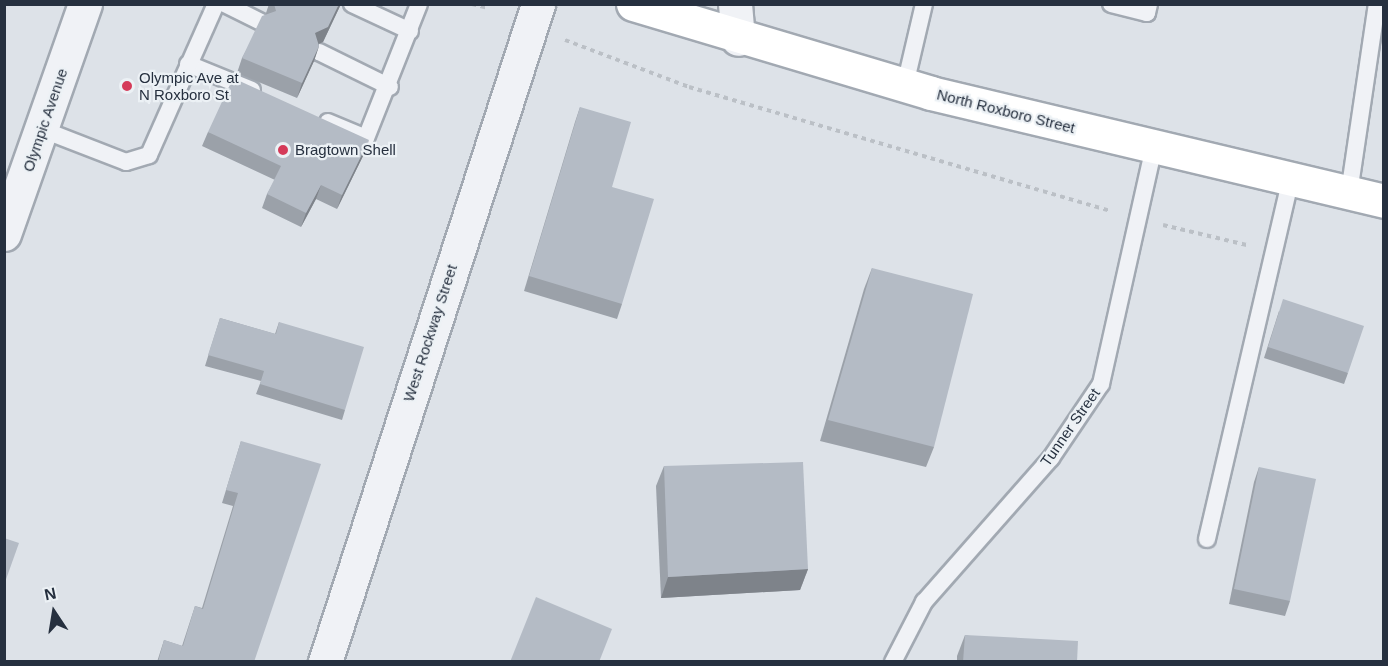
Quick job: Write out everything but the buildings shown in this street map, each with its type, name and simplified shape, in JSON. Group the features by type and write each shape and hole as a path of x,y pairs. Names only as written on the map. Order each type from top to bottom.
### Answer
{"main road":[{"name":"North Roxboro Street","path":"633,4 738,39 905,85 1383,201"}],"street":[{"name":"Olympic Avenue","path":"5,230 85,4"},
{"name":"West Rockway Street","path":"324,662 538,4"},
{"path":"735,4 738,39"}],"lane":[{"path":"41,129 126,162 149,155 216,4"},
{"path":"225,4 261,22"},
{"path":"352,4 410,32"},
{"path":"314,116 366,138 390,87 419,4"},
{"path":"905,85 924,4"},
{"path":"1111,4 1148,9"},
{"path":"1349,193 1377,4"},
{"path":"319,51 390,87"},
{"path":"188,63 272,99"},
{"name":"Tunner Street","path":"893,662 924,602 1050,458 1101,384 1154,146"},
{"path":"1207,539 1273,251 1292,179"}],"path":[{"path":"472,4 488,8"},
{"path":"565,40 689,87 1138,218 1273,251"}],"place":[{"name":"Olympic Ave at N Roxboro St","path":"127,86"},
{"name":"Bragtown Shell","path":"283,150"}]}
